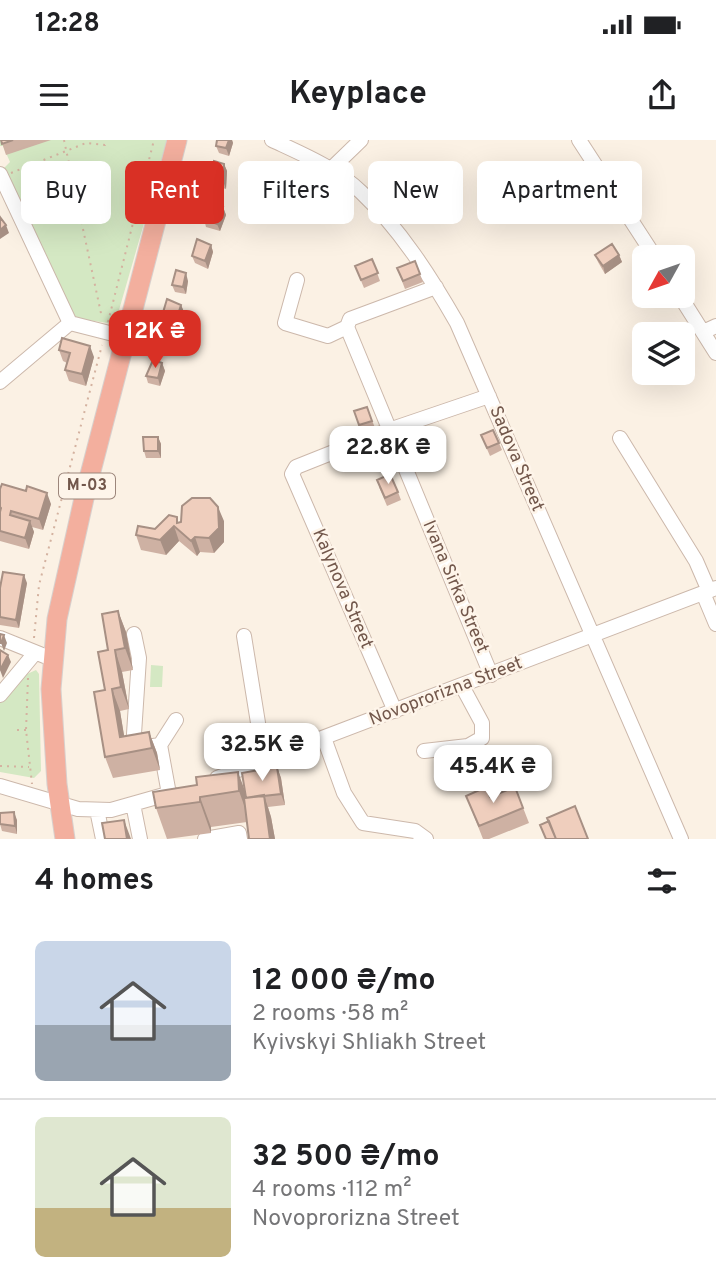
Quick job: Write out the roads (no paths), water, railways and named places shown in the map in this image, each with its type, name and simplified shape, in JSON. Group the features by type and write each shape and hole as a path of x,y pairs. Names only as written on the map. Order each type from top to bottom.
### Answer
{"highway":[{"name":"М-03","path":"65,839 54,745 37,656 72,546 177,140"}],"street":[{"name":"Sadova Street","path":"272,140 313,161"},
{"path":"339,161 361,140"},
{"path":"579,140 647,245"},
{"path":"1,175 70,323 121,337 125,341"},
{"name":"Sadova Street","path":"354,188 426,268 457,323 681,839"},
{"path":"297,280 285,323 328,336 347,327 350,319 436,287"},
{"path":"691,308 709,329 716,353"},
{"path":"0,382 70,323"},
{"name":"Ivana Sirka Street","path":"347,327 491,675"},
{"path":"389,430 489,396"},
{"name":"Kalynova Street","path":"389,430 296,467 292,474 395,711"},
{"path":"620,438 696,561 709,591 716,624"},
{"name":"Novoprorizna Street","path":"0,786 97,810 111,810 133,804 196,786 264,761 709,591"},
{"path":"134,634 139,658 133,749 160,745"},
{"path":"244,636 264,761"},
{"path":"0,638 37,656 0,695"},
{"path":"424,751 468,746 482,738 482,723 462,686"},
{"path":"169,794 160,745 176,720"},
{"path":"324,738 344,793 363,823 404,834 415,831 426,839"},
{"path":"133,804 140,839"},
{"path":"97,810 103,839"},
{"path":"205,839 239,833 240,839"}]}
